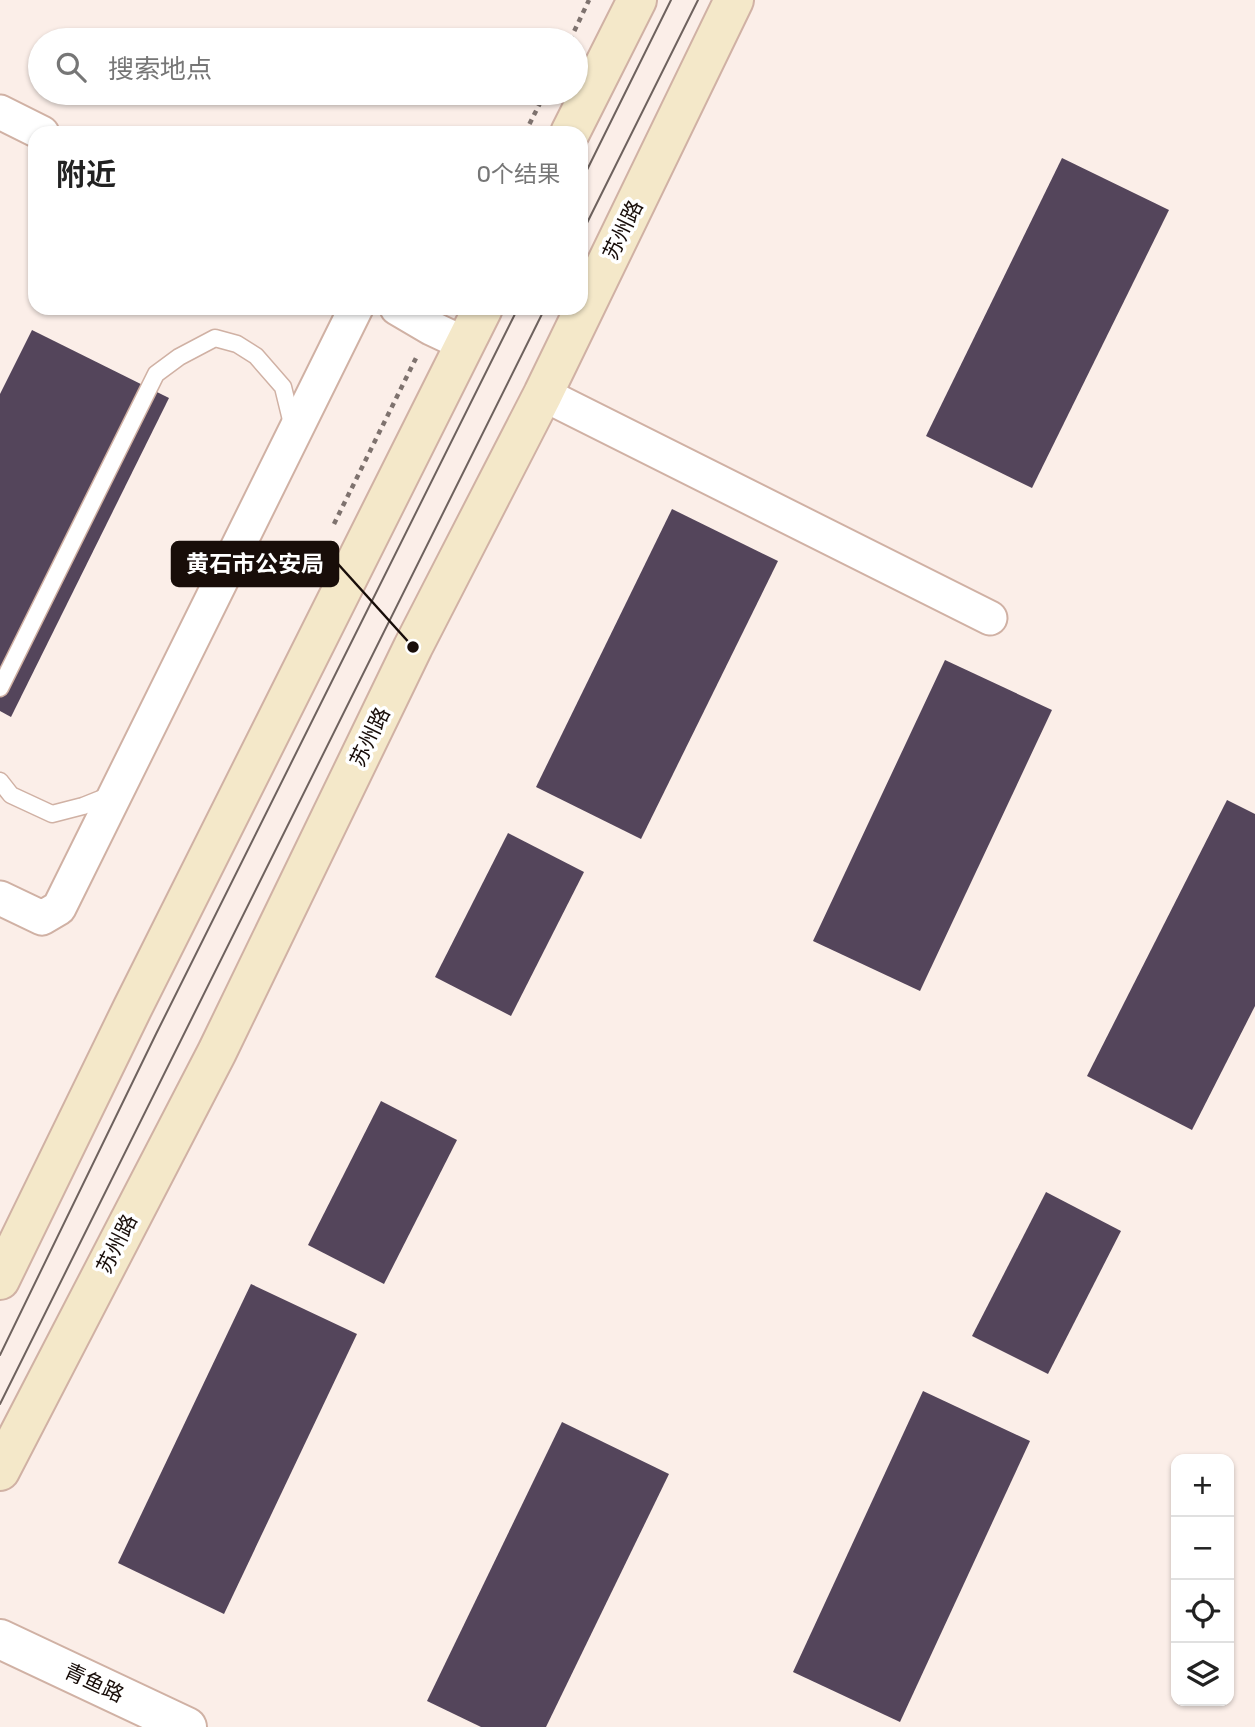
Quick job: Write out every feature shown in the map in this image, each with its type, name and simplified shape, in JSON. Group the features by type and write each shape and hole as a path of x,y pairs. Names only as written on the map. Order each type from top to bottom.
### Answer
{"main road":[{"path":"588,97 637,0"},
{"name":"苏州路","path":"588,301 734,0"},
{"path":"574,126 584,105"},
{"path":"0,1280 163,947 480,315"},
{"name":"苏州路","path":"0,1471 217,1052 414,647 581,315"}],"street":[{"path":"0,112 28,126"},
{"path":"0,898 42,918 59,908 353,315"},
{"path":"409,315 465,344"},
{"path":"543,394 990,618"},
{"name":"青鱼路","path":"0,1639 187,1727"}],"lane":[{"path":"0,688 156,374 178,356 215,338 237,344 256,356 283,387 294,434"},
{"path":"0,781 10,795 52,814 116,793"}],"path":[{"path":"576,28 589,0"},
{"path":"528,126 539,105"}],"building":[{"path":"1062,158 1169,210 1032,488 926,436"},
{"path":"32,330 169,398 11,717 0,711 0,394"},
{"path":"672,509 778,561 641,839 536,787"},
{"path":"945,660 1052,710 920,991 813,941"},
{"path":"1227,800 1255,814 1255,1006 1192,1130 1087,1076"},
{"path":"508,833 584,872 511,1016 435,977"},
{"path":"381,1101 457,1140 384,1284 308,1245"},
{"path":"1046,1192 1121,1231 1048,1374 972,1336"},
{"path":"251,1284 357,1334 224,1614 118,1563"},
{"path":"923,1391 1030,1441 900,1722 793,1672"},
{"path":"562,1422 669,1474 546,1727 481,1727 427,1701"}],"tram line":[{"path":"588,168 671,0"},
{"path":"588,221 698,0"},
{"path":"0,1355 156,1034 515,315"},
{"path":"0,1404 542,315"}],"place":[{"name":"黄石市公安局","path":"413,647"}]}
